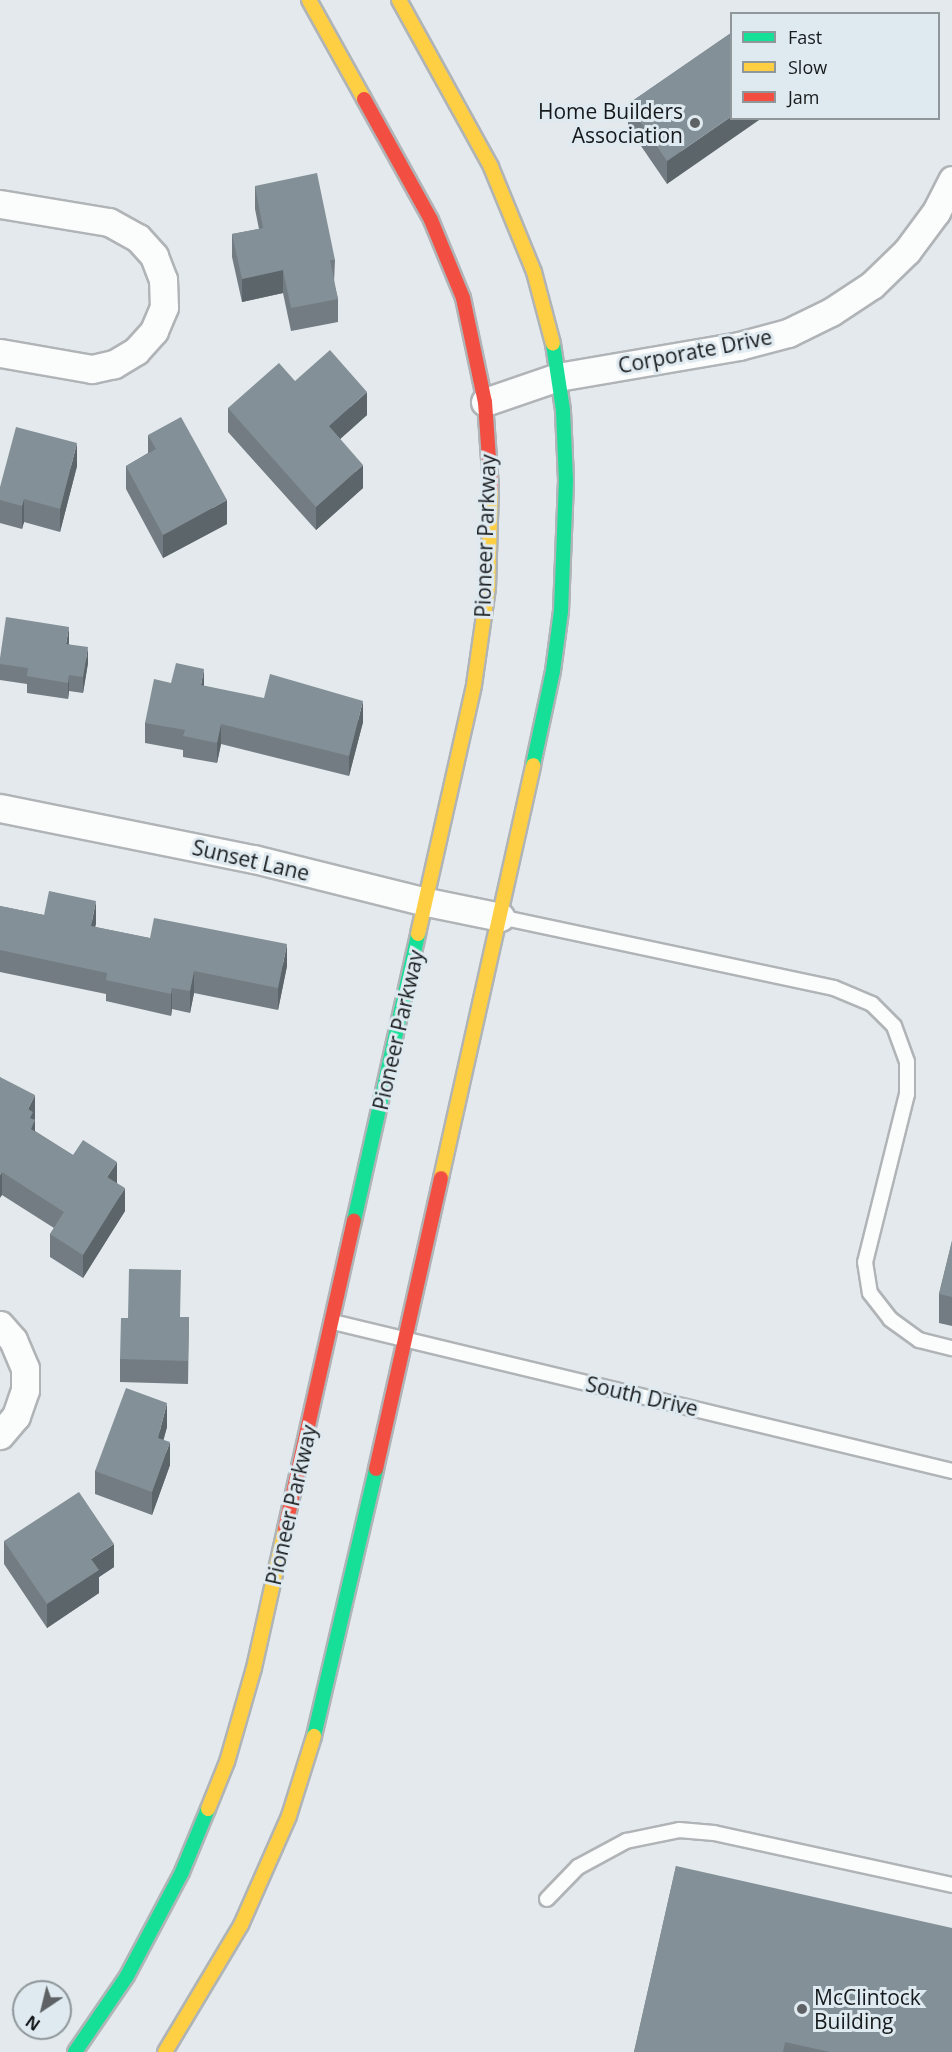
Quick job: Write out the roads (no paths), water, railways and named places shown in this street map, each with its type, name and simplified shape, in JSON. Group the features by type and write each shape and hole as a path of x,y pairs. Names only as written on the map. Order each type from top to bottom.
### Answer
{"street":[{"name":"Pioneer Parkway","path":"75,2052 127,1976 182,1872 227,1762 254,1668 427,902 474,685 488,588 491,491 485,402 463,298 431,220 309,0"},
{"path":"165,2052 241,1925 289,1816 321,1715 500,917 553,671 561,610 566,480 563,410 552,340 534,272 491,167 399,0"},
{"name":"Corporate Drive","path":"485,402 558,377 739,346 788,333 831,312 872,285 907,251 936,212 952,180"},
{"path":"0,204 109,222 138,238 154,256 163,279 164,307 154,331 136,351 114,364 92,369 0,353"},
{"name":"Sunset Lane","path":"0,808 254,859 427,902 500,917"},
{"path":"0,1325 13,1340 25,1368 25,1390 16,1416 0,1435"}],"lane":[{"path":"500,917 834,988 872,1004 894,1026 907,1062 907,1094 865,1262 870,1293 890,1319 919,1340 952,1348"},
{"name":"South Drive","path":"333,1322 406,1342 691,1407 952,1471"},
{"path":"547,1899 578,1867 626,1840 678,1830 714,1833 952,1885"}],"place":[{"name":"Home Builders Association","path":"695,123"},
{"name":"McClintock Building","path":"802,2009"}]}
